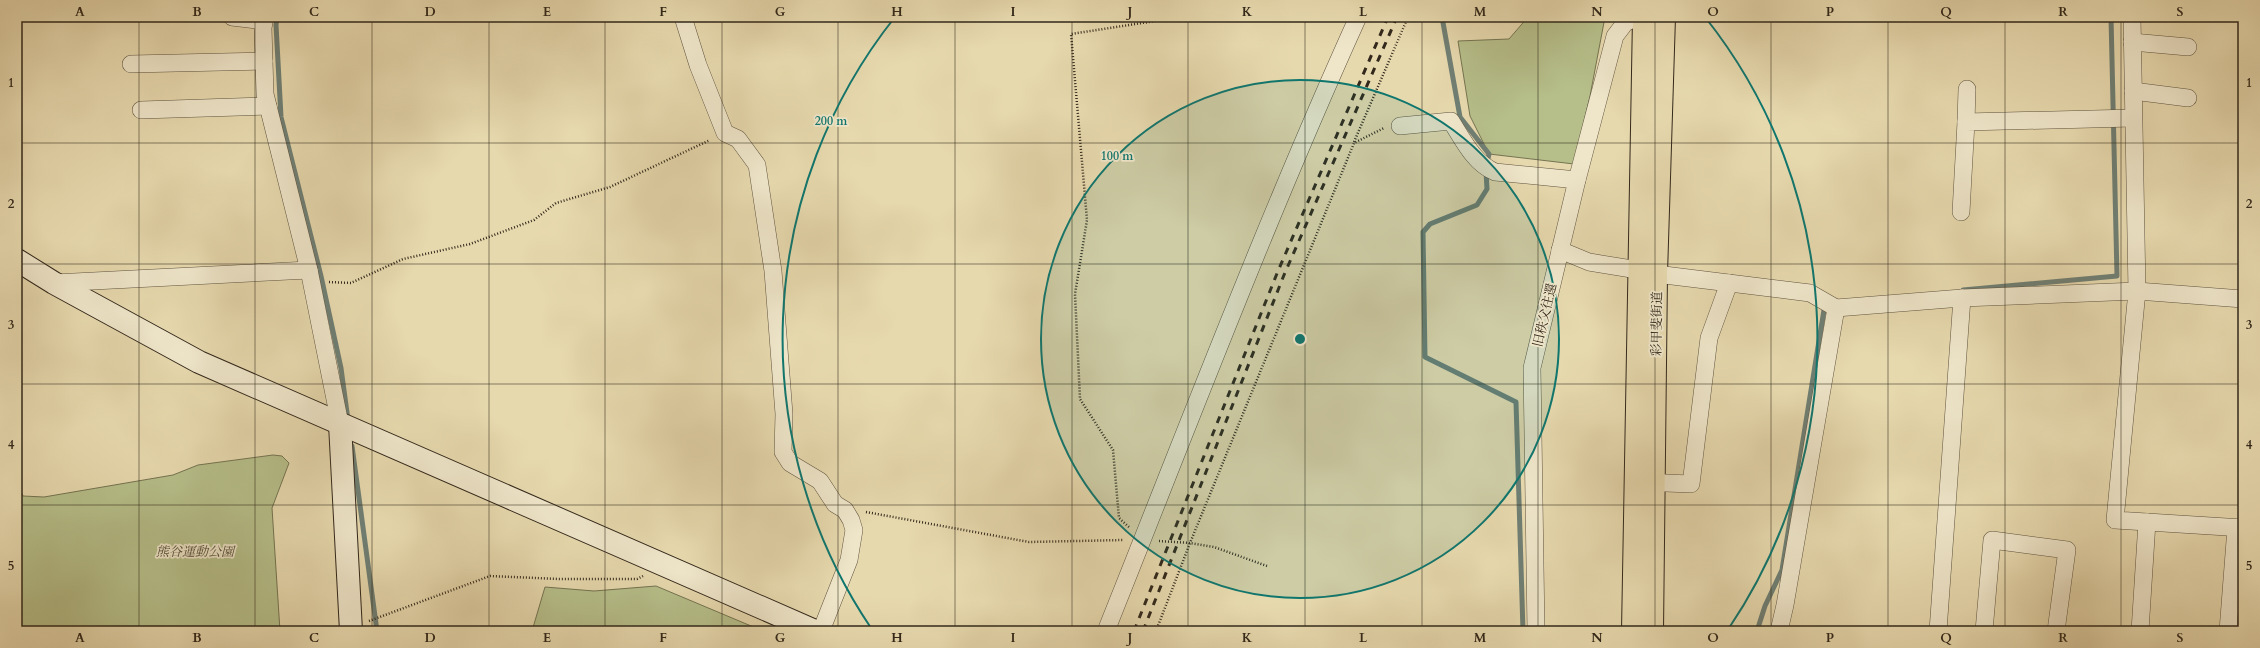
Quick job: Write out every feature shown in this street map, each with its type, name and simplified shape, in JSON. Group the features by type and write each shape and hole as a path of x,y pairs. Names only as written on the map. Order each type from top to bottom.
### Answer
{"highway":[{"name":"彩甲斐街道","path":"1633,631 1644,482 1647,272 1644,17"},
{"name":"彩甲斐街道","path":"1647,272 1664,17"},
{"name":"彩甲斐街道","path":"1644,482 1652,631"}],"street":[{"path":"232,17 264,19 265,94 310,276 340,424 351,629"},
{"path":"683,17 698,65 725,133 738,139 757,165 773,271 784,414 783,452 790,463 820,481 835,504 845,510 852,520 854,530 849,560 821,631"},
{"path":"1106,631 1201,392 1358,17"},
{"name":"旧秩父往還","path":"1536,631 1532,368 1560,250 1615,36 1626,22 1637,17"},
{"path":"2132,17 2137,291 2116,520 2239,528 2228,631"},
{"path":"2132,42 2188,47"},
{"path":"130,64 264,61"},
{"path":"1961,212 1967,89"},
{"path":"2133,91 2188,98"},
{"path":"141,110 268,106"},
{"path":"1966,122 2134,118"},
{"path":"1400,126 1451,121 1474,156 1486,168 1495,172 1578,180"},
{"path":"1560,250 1589,262 1647,272 1810,292 1836,308 1962,298 2137,291 2243,299"},
{"path":"17,260 54,283 199,362 815,631"},
{"path":"54,283 310,276"},
{"path":"1644,482 1691,484 1709,338 1729,283"},
{"path":"1938,631 1962,298"},
{"path":"1779,631 1785,605 1836,308"},
{"path":"2140,631 2147,522"},
{"path":"1984,631 1992,540 2067,550 2056,631"}],"path":[{"path":"1143,539 1119,518 1113,450 1080,399 1075,294 1087,220 1071,34 1155,21 1154,17"},
{"path":"1156,631 1190,543 1354,143 1408,17"},
{"path":"1354,143 1383,129 1400,126"},
{"path":"310,276 351,284 403,259 470,244 534,220 556,203 610,187 725,133"},
{"path":"852,520 867,512 1029,542 1143,539 1190,543 1214,547 1267,566"},
{"path":"351,629 490,576 559,579 637,579 665,566"}],"green space":[{"path":"1528,17 1605,17 1590,96 1574,164 1489,154 1470,116 1458,41 1509,39"},
{"name":"熊谷運動公園","path":"273,455 282,456 289,463 272,508 280,631 17,631 17,482 23,496 44,497 173,475 198,465"},
{"path":"656,586 763,631 532,631 545,587 594,591"}],"waterway":[{"path":"277,17 276,25 281,117 321,276 341,368 348,420"},
{"path":"1442,17 1460,117 1489,154 1487,163"},
{"path":"1963,290 2117,276 2111,17"},
{"path":"1486,171 1487,189 1477,205 1430,224 1423,232 1425,357 1516,402 1523,631"},
{"path":"1757,631 1765,606 1782,570 1824,310 1829,308"},
{"path":"352,446 377,631"}],"railway":[{"path":"1134,631 1278,271 1388,17"},
{"path":"1143,631 1284,275 1397,17"}]}
